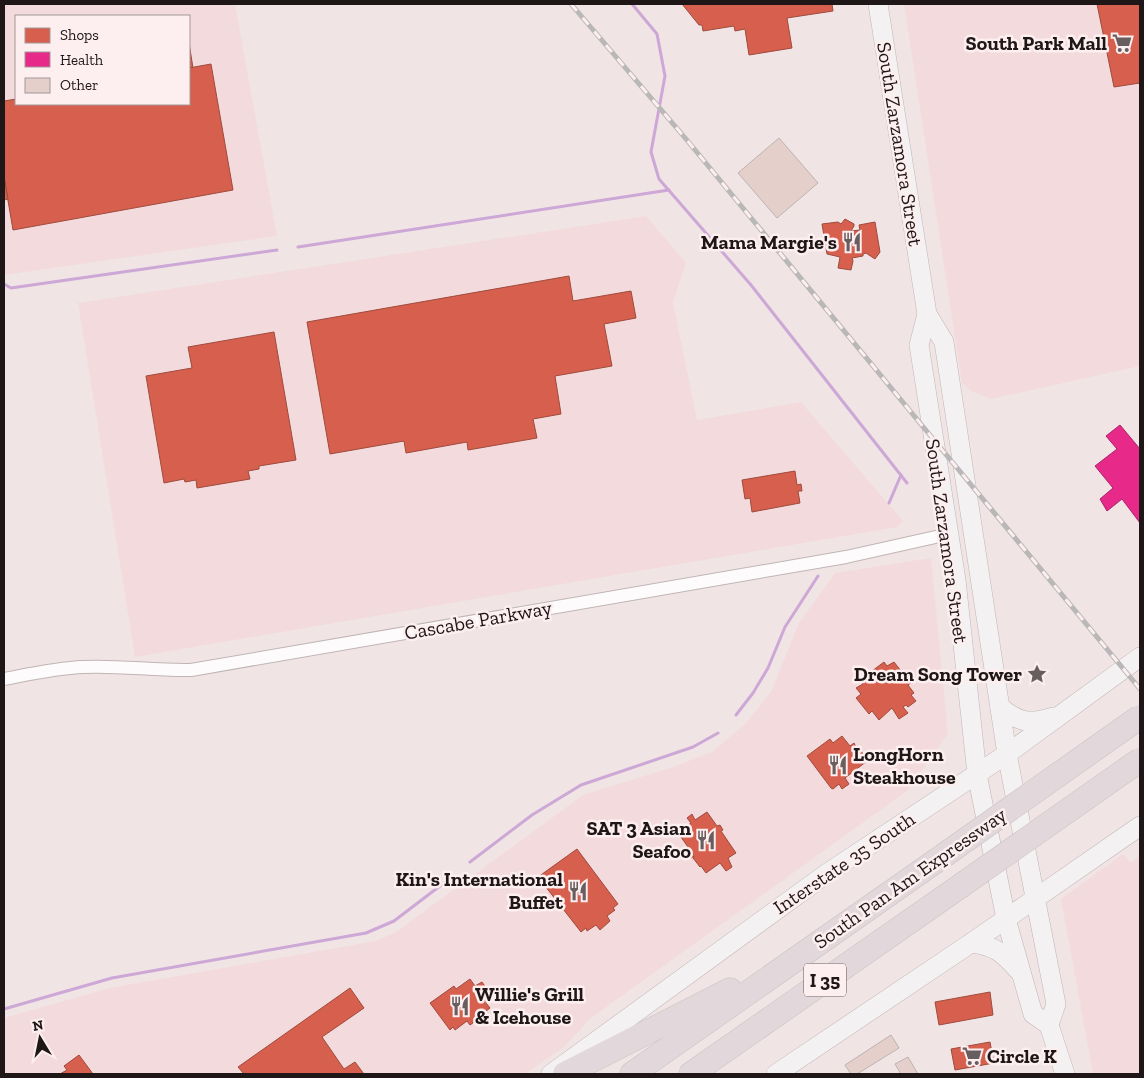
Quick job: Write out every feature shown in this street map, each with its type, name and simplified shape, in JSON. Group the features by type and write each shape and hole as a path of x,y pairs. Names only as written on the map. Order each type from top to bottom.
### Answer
{"highway":[{"name":"South Pan Am Expressway","path":"632,1074 1140,717"},
{"name":"South Pan Am Expressway","path":"691,1074 1140,760"},
{"path":"565,1074 725,993 795,960"}],"main road":[{"name":"South Zarzamora Street","path":"878,4 927,314 944,342 1000,707 1056,1004 1048,1025"},
{"name":"South Zarzamora Street","path":"927,314 918,345 956,580 977,774 1006,919 1020,973 1033,1014 1048,1025 1064,1074"},
{"name":"Interstate 35 South","path":"551,1074 826,874 1008,754 1140,657"},
{"path":"1000,707 1012,717 1024,721 1041,721 1061,715"},
{"path":"776,1074 971,943 1140,826"},
{"path":"971,943 987,945 1004,953 1020,973"}],"street":[{"name":"Cascabe Parkway","path":"4,679 47,671 84,667 191,670 846,557 949,534"}],"shaded area":[{"path":"4,4 235,4 277,236 4,275"},
{"path":"904,4 1140,4 1140,366 991,399 971,391 962,383"},
{"path":"646,216 686,263 673,302 697,420 801,402 903,521 897,527 135,657 78,303"},
{"path":"931,558 948,734 907,791 591,1018 564,1047 525,1074 4,1074 4,1018 110,988 376,941 396,932 583,795 673,767 712,752 745,724 771,692 799,623 835,573"},
{"path":"1123,854 1131,863 1140,855 1140,1074 1093,1074 1061,899"}],"building: Shops":[{"path":"682,4 832,4 833,11 787,18 792,48 749,55 745,29 735,31 734,26 703,31 702,25 699,25"},
{"name":"South Park Mall","path":"1097,4 1140,4 1140,83 1114,87"},
{"path":"190,49 193,68 190,68"},
{"path":"211,64 233,190 13,230 4,177 4,101 15,99 15,105 190,105 190,68"},
{"path":"4,177 8,199 4,200"},
{"name":"Mama Margie's","path":"845,219 854,224 851,231 860,230 859,225 875,222 880,252 875,259 866,253 863,256 852,258 851,270 838,268 840,257 827,254 822,224 838,222 841,224"},
{"path":"569,276 573,301 631,291 636,318 604,324 612,366 555,376 561,414 533,419 537,438 468,450 467,442 406,453 404,441 330,454 307,322"},
{"path":"274,332 296,460 259,466 259,469 248,471 250,479 197,488 196,480 185,482 184,479 164,483 146,376 192,368 188,347"},
{"path":"795,471 797,485 801,484 802,491 798,491 800,503 752,512 750,498 745,499 742,480"},
{"path":"884,662 887,666 894,662 912,682 908,685 914,693 911,695 916,701 908,707 906,705 903,707 908,713 899,719 892,708 879,720 872,711 869,714 856,698 861,694 856,688 863,684 860,680"},
{"name":"LongHorn Steakhouse","path":"842,736 850,746 854,743 856,747 858,746 867,761 845,778 849,784 842,789 839,784 833,789 807,756 830,739 833,743"},
{"name":"SAT 3 Asian Seafoo","path":"707,812 717,826 720,825 723,830 721,831 736,853 728,858 732,867 726,871 720,863 706,873 693,858 694,856 691,858 685,849 688,847 678,833 691,823 687,818 692,814 695,820"},
{"name":"Kin's International Buffet","path":"577,849 618,904 613,908 615,910 607,916 610,921 600,930 596,925 587,931 586,928 581,932 538,877"},
{"name":"Willie's Grill & Icehouse","path":"470,979 475,986 482,982 493,998 486,1003 490,1008 470,1025 467,1021 455,1030 453,1027 450,1030 430,1003 454,986 456,989"},
{"path":"350,988 364,1008 322,1037 344,1069 355,1062 364,1074 244,1074 238,1067"},
{"path":"990,992 993,1015 939,1025 935,1002"},
{"name":"Circle K","path":"990,1042 994,1063 955,1070 951,1049"},
{"path":"79,1055 93,1074 60,1074 67,1070 64,1066"}],"building: Health":[{"path":"1120,425 1140,449 1140,523 1122,499 1107,511 1100,499 1113,488 1095,466 1117,449 1106,436"}],"building: Other":[{"path":"779,138 818,183 777,218 738,173"},
{"path":"891,1035 899,1048 857,1074 851,1074 845,1065"},
{"path":"908,1057 918,1074 901,1074 895,1064"}],"waterway":[{"path":"632,4 657,34 665,76 651,152 659,179 751,285 907,483"},
{"path":"298,247 669,190"},
{"path":"4,284 11,288 277,250"},
{"path":"889,503 901,475"},
{"path":"736,715 753,693 768,668 785,627 818,576"},
{"path":"470,862 532,815 581,785 693,747 718,733"},
{"path":"4,1009 112,978 366,933 394,921 453,876"}],"railway":[{"path":"571,4 686,139 1140,689"}],"place":[{"name":"South Park Mall","path":"1122,43"},
{"name":"Mama Margie's","path":"852,242"},
{"name":"Dream Song Tower","path":"1037,674"},
{"name":"LongHorn Steakhouse","path":"838,765"},
{"name":"SAT 3 Asian Seafoo","path":"706,840"},
{"name":"Kin's International Buffet","path":"578,891"},
{"name":"Willie's Grill & Icehouse","path":"460,1006"},
{"name":"Circle K","path":"972,1056"}]}
